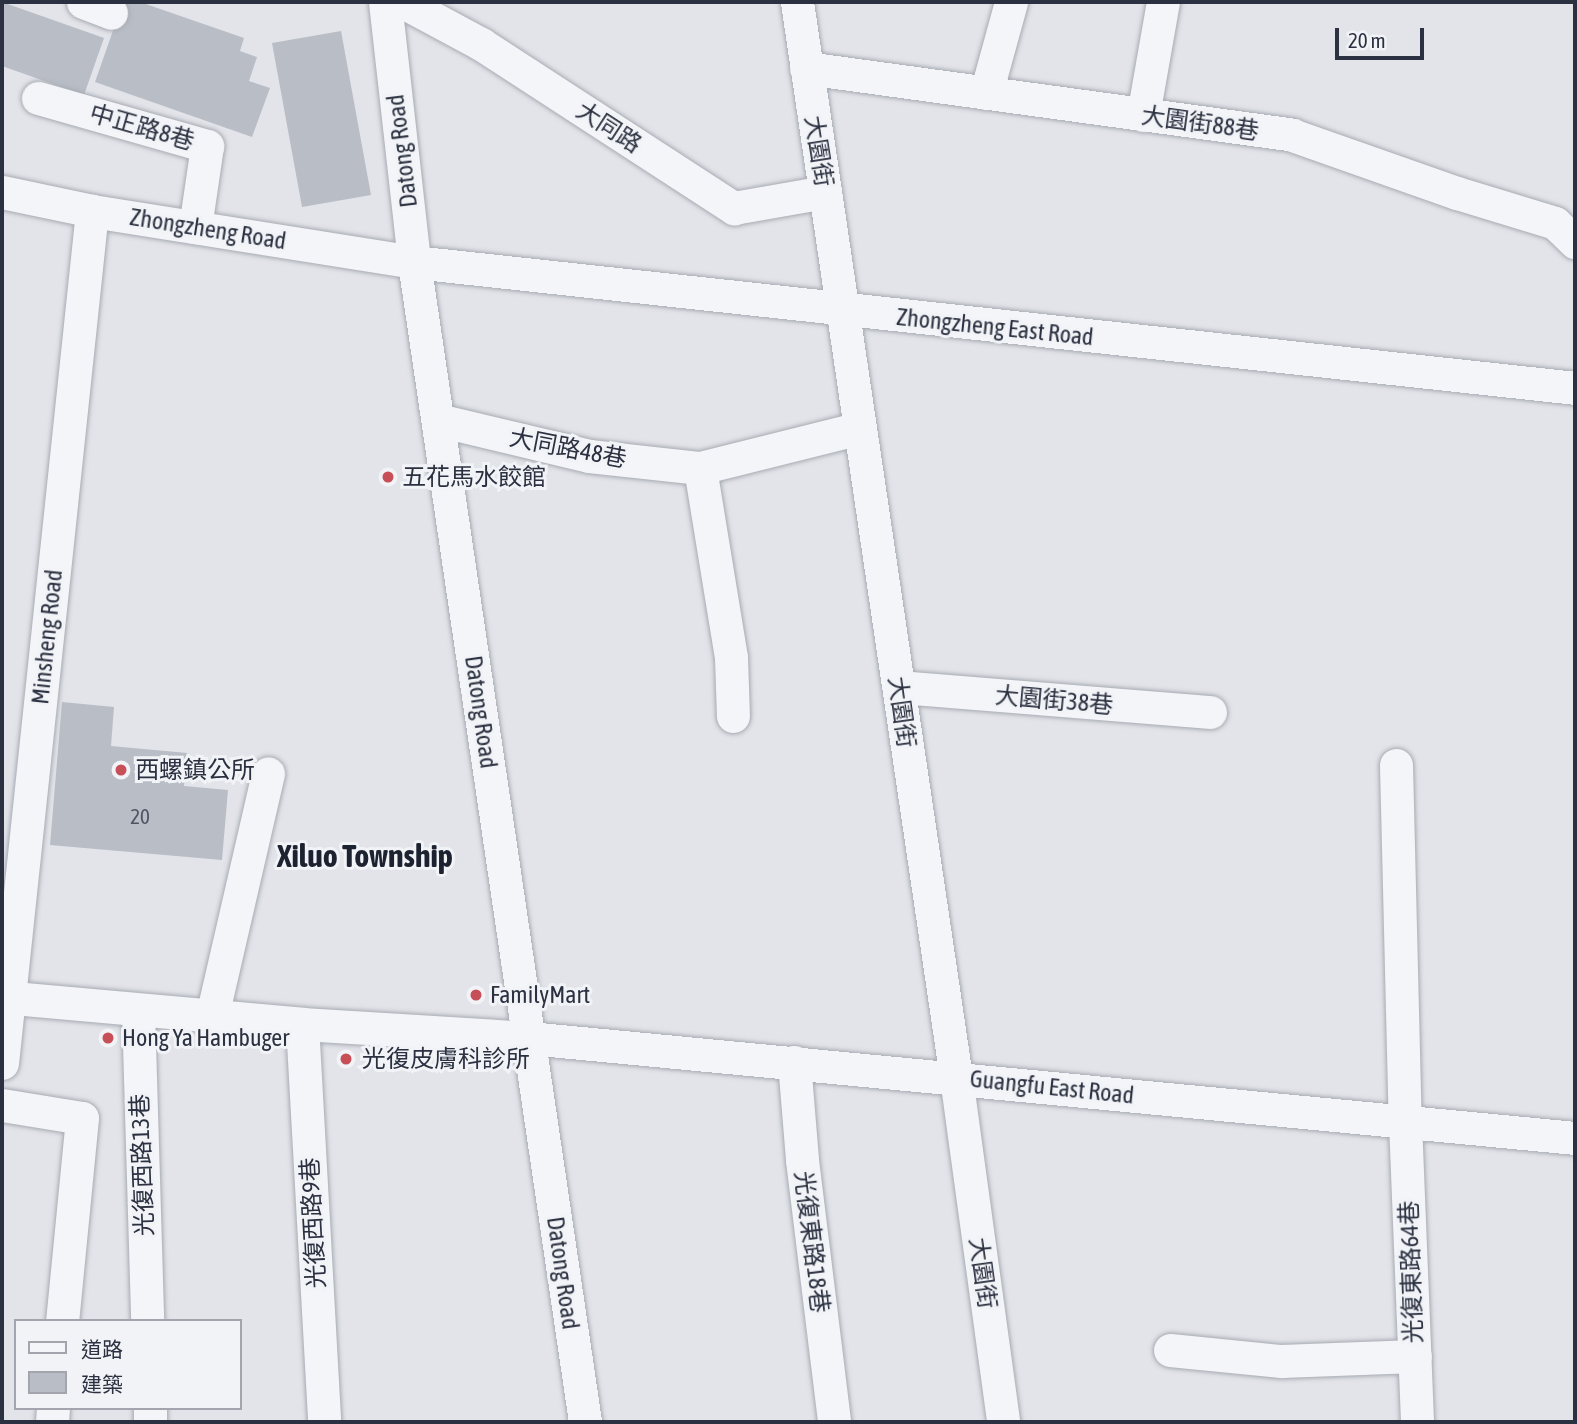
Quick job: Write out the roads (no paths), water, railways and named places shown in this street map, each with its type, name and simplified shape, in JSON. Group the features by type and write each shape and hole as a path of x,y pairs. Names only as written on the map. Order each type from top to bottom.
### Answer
{"street":[{"name":"Datong Road","path":"385,2 414,261 585,1422"},
{"name":"大同路","path":"403,2 481,44 734,208 825,192"},
{"name":"大園街","path":"797,2 956,1077 1003,1422"},
{"path":"986,93 1011,2"},
{"path":"1143,115 1163,2"},
{"name":"大園街88巷","path":"807,68 1292,135 1457,193 1555,223 1575,242"},
{"name":"中正路8巷","path":"38,98 206,146 195,227"},
{"name":"Zhongzheng Road","path":"2,192 92,211 414,261"},
{"name":"Minsheng Road","path":"2,1063 6,998 92,211"},
{"name":"Zhongzheng East Road","path":"414,261 843,311 1575,388"},
{"name":"大同路48巷","path":"438,420 589,456 700,468 860,428"},
{"path":"700,468 731,657 733,716"},
{"name":"大園街38巷","path":"899,687 1210,712"},
{"name":"光復東路64巷","path":"1396,765 1405,1122 1418,1422"},
{"path":"212,1016 268,773"},
{"name":"Guangfu East Road","path":"6,998 302,1024 529,1038 1575,1138"},
{"name":"光復西路13巷","path":"138,1010 147,1319"},
{"name":"光復西路9巷","path":"302,1024 324,1422"},
{"name":"光復東路18巷","path":"793,1062 802,1160 834,1422"},
{"path":"2,1105 82,1118 62,1319"},
{"path":"1170,1350 1281,1361 1415,1356"}],"place":[{"name":"五花馬水餃館","path":"388,477"},
{"name":"西螺鎮公所","path":"121,770"},
{"name":"FamilyMart","path":"476,995"},
{"name":"Hong Ya Hambuger","path":"108,1038"},
{"name":"光復皮膚科診所","path":"346,1059"}],"district":[{"name":"Xiluo Township","path":"365,856"}]}
